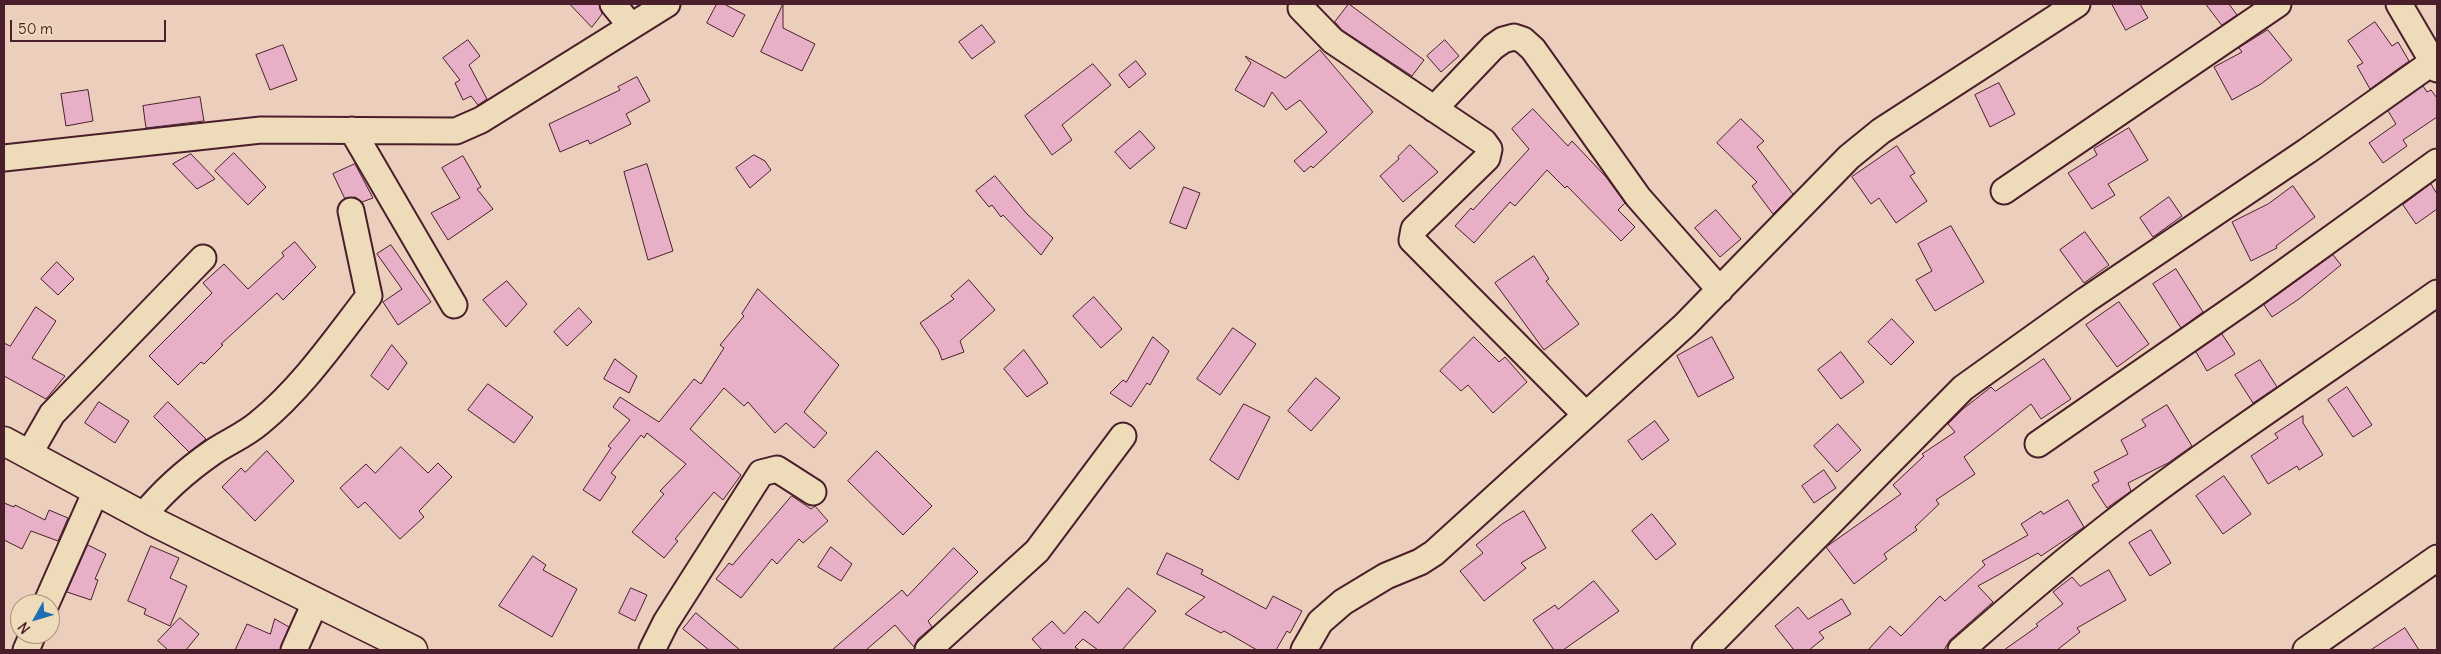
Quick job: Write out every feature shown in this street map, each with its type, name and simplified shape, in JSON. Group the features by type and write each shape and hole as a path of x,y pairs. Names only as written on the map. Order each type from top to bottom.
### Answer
{"main road":[{"path":"4,441 143,516 315,603 414,650"}],"street":[{"path":"613,4 630,25"},
{"path":"4,158 261,130 456,131 481,120 630,25 667,4"},
{"path":"1304,650 1320,622 1343,602 1386,576 1420,562 1434,553 1720,290 1849,157 1881,131 2077,4"},
{"path":"2004,191 2278,4"},
{"path":"1705,650 1963,388 2094,295 2436,63 2399,4"},
{"path":"1300,8 1333,41 1484,142 1489,149 1487,158 1414,230 1412,240 1586,414"},
{"path":"1434,109 1502,40 1514,37 1523,40 1548,69 1646,208 1720,290"},
{"path":"352,130 454,305"},
{"path":"2038,444 2253,295 2437,162"},
{"path":"143,516 162,492 213,452 258,425 285,399 311,371 369,296 351,211"},
{"path":"29,454 52,414 203,258"},
{"path":"1961,650 2036,583 2116,520 2299,388 2437,293"},
{"path":"928,650 1037,551 1124,436"},
{"path":"652,650 666,622 762,473 777,469 813,492"},
{"path":"50,594 96,491"},
{"path":"2306,650 2437,558"},
{"path":"294,650 315,603"}],"building":[{"path":"570,4 599,4 602,14 592,27"},
{"path":"717,4 724,4 745,15 733,37 707,23"},
{"path":"783,4 783,28 815,44 802,71 761,52"},
{"path":"1349,4 1424,60 1412,76 1342,30 1335,22"},
{"path":"2112,4 2140,4 2148,18 2126,30"},
{"path":"2206,4 2229,4 2237,15 2222,25"},
{"path":"2375,22 2392,46 2398,42 2409,61 2370,89 2357,66 2363,63 2348,41"},
{"path":"982,25 995,42 972,59 959,42"},
{"path":"2268,30 2292,60 2261,84 2232,100 2214,67 2242,52 2239,48"},
{"path":"468,40 480,56 469,65 487,99 478,105 471,96 463,100 455,83 460,80 443,58"},
{"path":"1445,40 1459,56 1441,72 1427,56"},
{"path":"283,45 297,80 270,90 256,55"},
{"path":"1320,50 1373,112 1313,168 1311,166 1304,172 1294,161 1327,132 1300,100 1286,110 1272,92 1264,107 1235,90 1251,63 1245,56 1285,78"},
{"path":"1136,61 1146,74 1129,88 1119,75"},
{"path":"1093,64 1111,85 1062,125 1072,140 1052,155 1025,116"},
{"path":"637,77 650,101 626,114 631,124 590,144 588,140 560,152 549,124 620,90 618,87"},
{"path":"1999,83 2015,114 1990,127 1975,95"},
{"path":"2423,86 2427,92 2431,90 2437,98 2437,117 2403,140 2407,146 2383,163 2369,143 2396,124 2388,111"},
{"path":"88,90 93,121 66,126 61,94"},
{"path":"200,97 204,121 146,128 143,106"},
{"path":"1533,109 1568,146 1572,141 1606,177 1625,203 1618,210 1635,227 1621,241 1567,186 1565,188 1547,170 1515,206 1510,202 1474,243 1455,226 1471,208 1473,210 1529,149 1512,129"},
{"path":"1741,119 1764,141 1757,147 1793,194 1773,214 1752,186 1757,182 1717,143"},
{"path":"2129,128 2148,160 2108,184 2115,195 2092,209 2068,173 2097,155 2094,149"},
{"path":"1140,131 1155,148 1130,169 1115,152"},
{"path":"1410,145 1438,172 1403,202 1380,176 1399,159 1398,157"},
{"path":"1897,146 1915,173 1910,176 1927,201 1896,223 1879,198 1871,204 1852,177"},
{"path":"234,153 266,187 248,205 215,171"},
{"path":"191,154 215,179 197,189 173,164"},
{"path":"754,155 765,161 771,170 750,188 736,168"},
{"path":"463,156 481,187 477,189 493,209 448,240 431,213 460,198 442,168"},
{"path":"355,164 373,198 362,202 355,197 345,199 333,174"},
{"path":"647,164 673,251 648,260 624,172"},
{"path":"995,176 1027,214 1053,238 1041,255 1003,215 1001,217 992,205 989,207 976,191"},
{"path":"2431,184 2437,194 2437,209 2416,224 2403,205"},
{"path":"2293,186 2315,217 2276,246 2277,248 2251,261 2232,222 2268,204"},
{"path":"1184,187 1200,193 1186,229 1170,223"},
{"path":"2169,197 2182,216 2153,237 2140,218"},
{"path":"1716,210 1741,239 1720,257 1695,228"},
{"path":"1951,226 1984,282 1935,311 1916,280 1932,271 1918,244"},
{"path":"2085,232 2109,265 2084,283 2060,250"},
{"path":"295,242 316,267 283,300 277,293 221,344 223,345 204,364 201,362 178,385 149,356 212,293 203,283 224,264 248,289 284,256 282,253"},
{"path":"391,245 431,302 398,325 383,302 402,289 377,254"},
{"path":"2333,255 2341,265 2299,299 2272,317 2264,305"},
{"path":"1534,256 1549,279 1546,281 1579,324 1544,350 1495,283"},
{"path":"57,262 74,279 58,295 41,279"},
{"path":"2176,269 2203,312 2181,328 2153,284"},
{"path":"969,280 995,310 960,341 964,352 942,360 938,349 920,323 954,299 951,296"},
{"path":"507,281 527,304 506,327 483,300"},
{"path":"758,289 839,365 804,412 827,433 814,448 786,423 775,433 748,402 744,406 724,388 690,429 741,475 723,500 714,492 675,539 678,541 664,558 632,532 664,494 660,491 686,464 647,433 644,438 641,435 611,473 616,477 600,501 583,490 611,448 608,446 630,420 613,407 620,397 659,422 694,379 701,384 724,348 720,345 744,316 742,314"},
{"path":"1094,297 1122,329 1101,348 1073,316"},
{"path":"2119,302 2149,344 2117,367 2086,325"},
{"path":"36,307 56,321 32,358 65,376 46,399 4,376 4,343 10,346"},
{"path":"579,308 592,322 567,346 554,332"},
{"path":"1892,319 1914,342 1891,365 1868,342"},
{"path":"1233,328 1256,344 1220,395 1197,379"},
{"path":"2222,334 2235,354 2207,371 2196,352"},
{"path":"1153,337 1169,351 1150,385 1147,383 1131,407 1110,393 1123,380 1126,382"},
{"path":"1474,337 1499,362 1505,357 1527,382 1493,413 1468,385 1461,391 1440,371"},
{"path":"1712,337 1734,378 1698,397 1677,356"},
{"path":"392,345 407,363 388,390 371,376"},
{"path":"1024,350 1048,383 1027,397 1004,369"},
{"path":"1841,352 1864,382 1841,399 1818,370"},
{"path":"615,359 637,376 629,393 604,379"},
{"path":"2044,359 2071,399 2041,419 2031,404 1964,457 1975,474 1936,500 1939,504 1915,527 1917,530 1884,554 1887,559 1854,584 1826,547 1901,494 1893,485 1924,456 1922,454 1955,432 1948,424 1963,409 1991,387 1995,391"},
{"path":"2260,360 2277,387 2253,403 2235,375"},
{"path":"1316,378 1340,398 1311,431 1288,411"},
{"path":"488,384 533,417 514,443 468,410"},
{"path":"2347,387 2372,425 2353,437 2328,400"},
{"path":"99,402 129,421 115,443 85,423"},
{"path":"168,402 206,439 189,452 154,417"},
{"path":"1244,404 1270,417 1238,480 1210,460"},
{"path":"2167,405 2192,446 2168,463 2128,483 2131,491 2107,508 2092,485 2099,481 2094,472 2128,454 2121,440 2146,426 2142,420"},
{"path":"2303,416 2303,423 2323,455 2299,470 2297,466 2268,484 2251,456 2278,438 2275,434"},
{"path":"1655,421 1669,440 1642,460 1628,441"},
{"path":"1838,424 1861,450 1837,472 1814,446"},
{"path":"401,447 428,473 438,463 452,477 419,511 424,517 400,539 365,502 358,508 340,488 366,464 375,473"},
{"path":"267,451 294,481 255,521 222,487 241,468 245,472"},
{"path":"877,451 932,506 903,535 848,481"},
{"path":"1824,470 1836,488 1814,503 1802,486"},
{"path":"2224,476 2251,514 2223,534 2196,496"},
{"path":"792,496 811,509 815,506 828,521 803,543 799,539 777,564 772,559 741,598 716,579 729,563 732,565"},
{"path":"2068,500 2084,527 2041,556 2038,553 1978,586 1993,602 1950,640 1944,650 1868,650 1890,626 1901,636 1940,596 1945,601 1985,565 1982,561 2028,535 2021,524 2041,511 2043,514"},
{"path":"4,503 14,507 15,505 45,520 49,510 68,518 58,541 31,531 22,549 4,540"},
{"path":"1524,511 1546,548 1521,563 1526,568 1484,601 1460,571 1483,553 1476,545 1502,524"},
{"path":"1652,514 1676,544 1656,560 1632,531"},
{"path":"2151,530 2171,563 2150,576 2129,543"},
{"path":"88,545 106,554 95,579 98,580 91,600 67,592"},
{"path":"151,546 179,558 170,578 187,586 170,626 144,614 146,609 128,601"},
{"path":"831,547 852,564 841,581 818,567"},
{"path":"954,548 978,572 928,621 932,627 918,639 914,647 895,625 866,650 832,650 902,590 907,596"},
{"path":"1167,553 1203,570 1201,574 1266,609 1273,596 1302,611 1290,633 1287,631 1276,650 1257,650 1224,631 1221,633 1185,614 1205,597 1157,574"},
{"path":"533,556 546,565 543,570 577,589 552,637 499,606"},
{"path":"2109,570 2126,600 2077,628 2080,632 2057,650 2004,650 2038,626 2036,624 2063,604 2053,592 2072,577 2080,586"},
{"path":"1594,581 1619,611 1563,650 1554,650 1533,620 1555,605 1558,609"},
{"path":"631,588 647,595 635,621 619,613"},
{"path":"1128,588 1156,611 1122,650 1098,650 1083,639 1075,647 1079,650 1042,650 1032,639 1052,621 1064,634 1085,611 1098,623"},
{"path":"1842,599 1851,614 1819,632 1824,638 1809,650 1794,650 1775,626 1798,607 1808,619"},
{"path":"696,613 740,650 709,650 683,629"},
{"path":"180,618 199,634 186,650 168,650 158,641"},
{"path":"275,619 289,627 280,650 235,650 247,624 270,634"},
{"path":"2405,628 2419,650 2371,650"}]}
